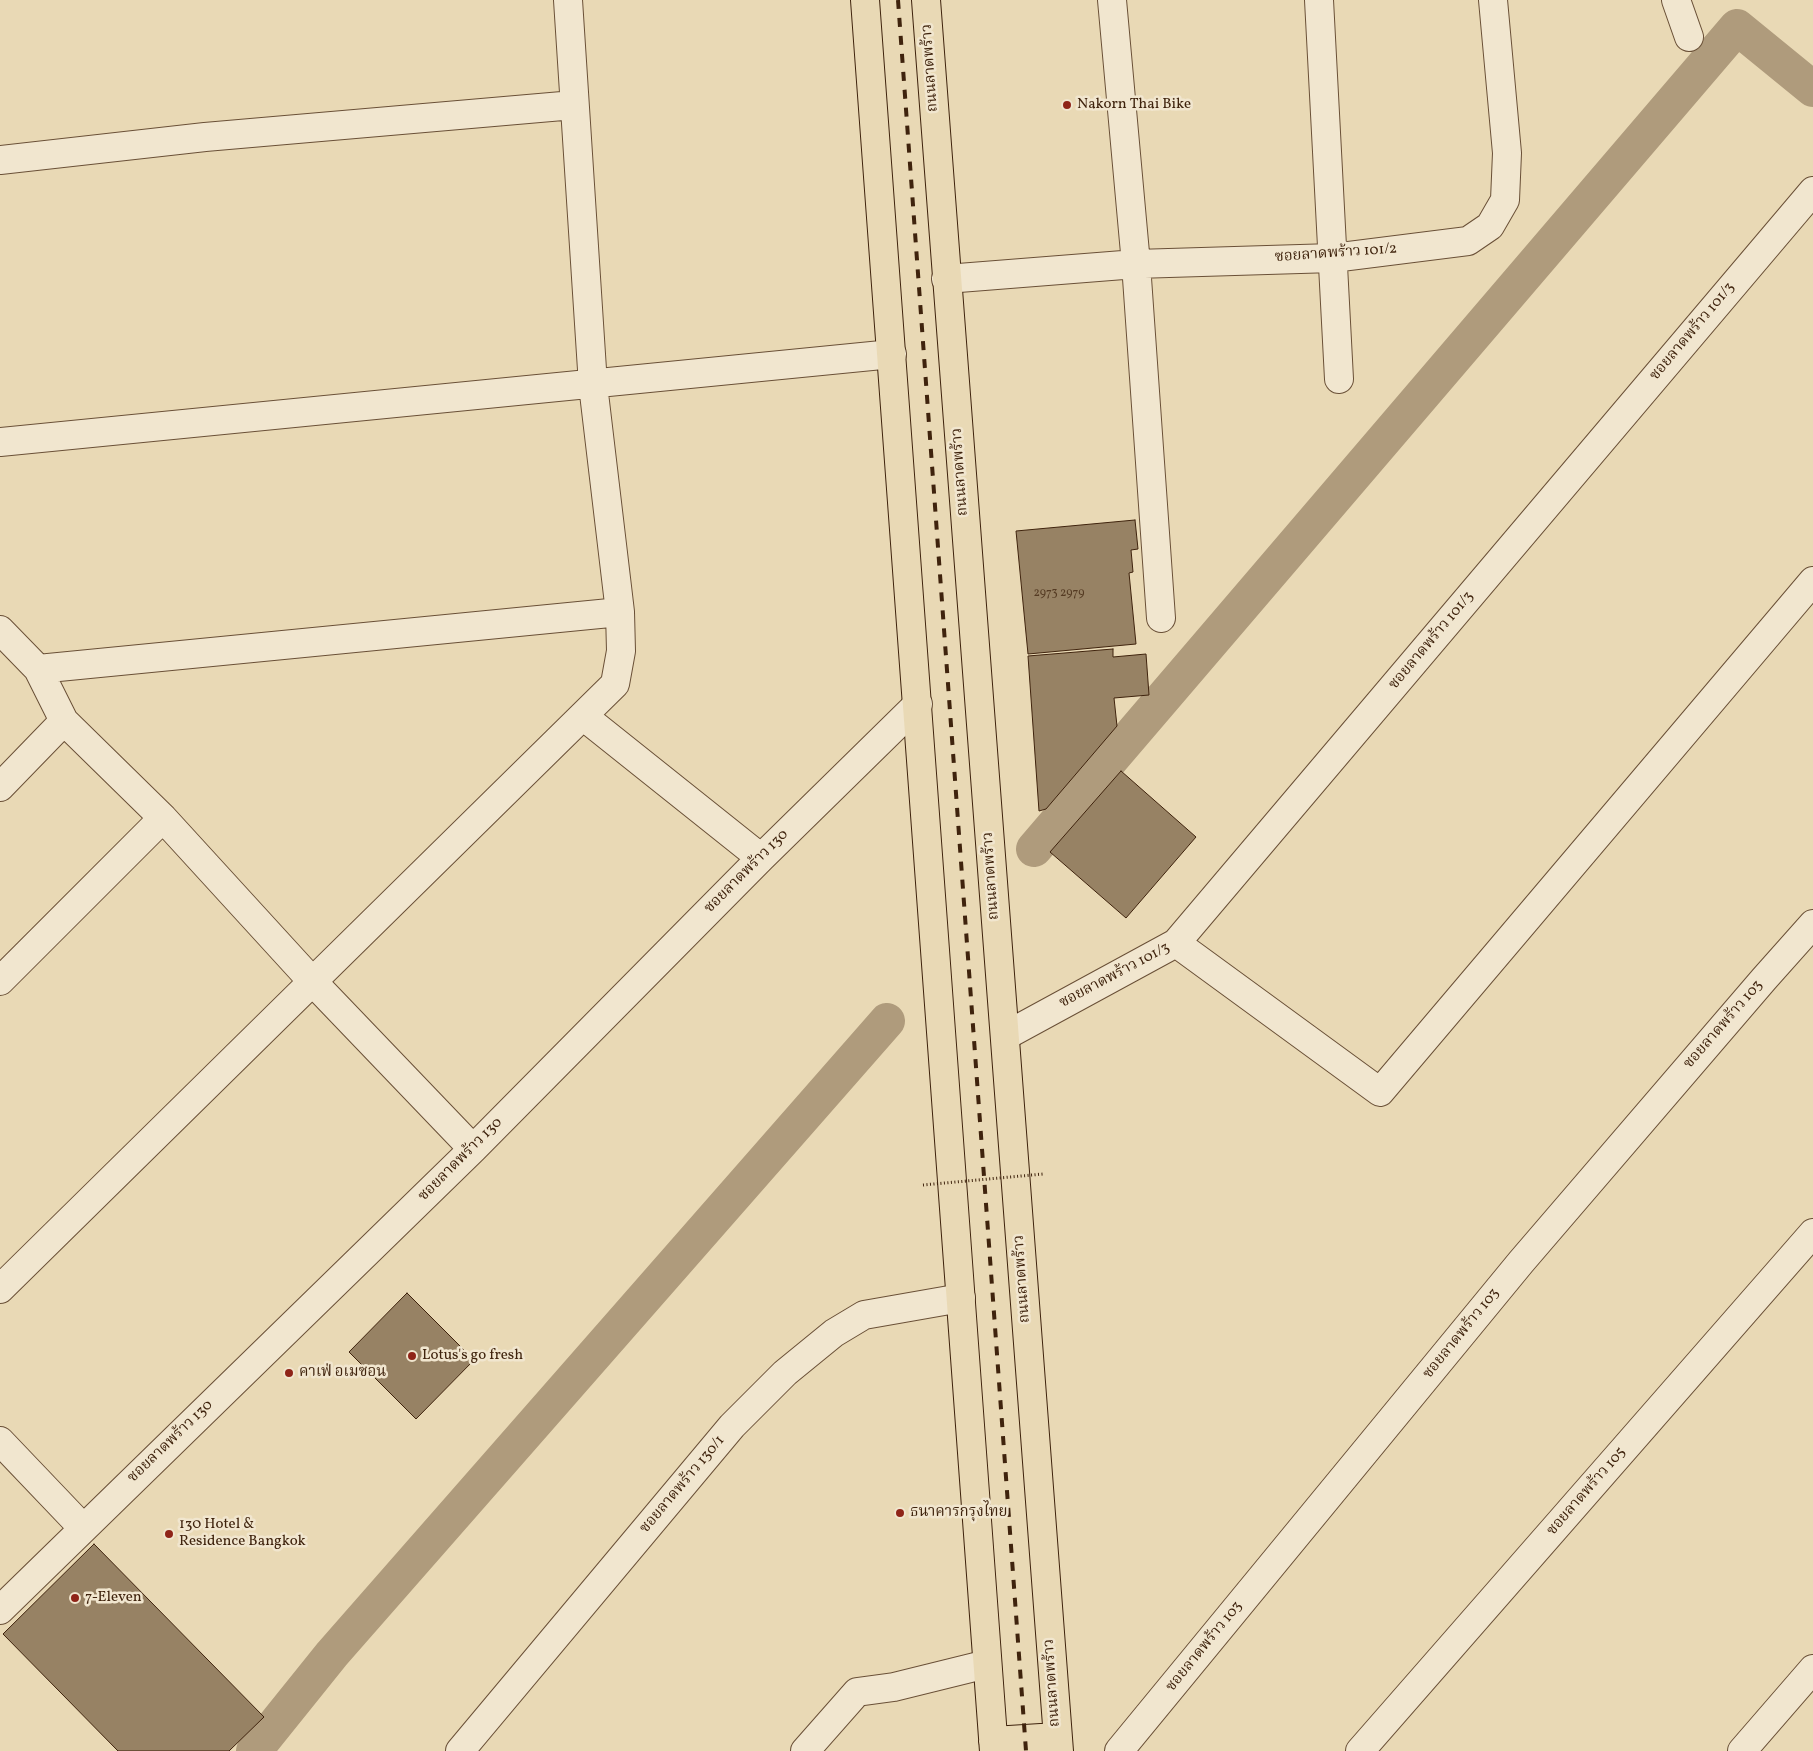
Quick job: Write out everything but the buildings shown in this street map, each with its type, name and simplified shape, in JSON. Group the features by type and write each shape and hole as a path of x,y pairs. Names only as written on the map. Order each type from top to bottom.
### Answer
{"main road":[{"path":"865,0 994,1746 1058,1744"},
{"name":"ถนนลาดพร้าว","path":"926,0 1058,1744"}],"street":[{"path":"0,1288 615,684 621,651 620,612 593,385 568,0"},
{"path":"1112,0 1136,264 1161,618"},
{"path":"1319,0 1339,380"},
{"name":"ซอยลาดพร้าว 101/2","path":"946,279 1136,264 1333,258 1468,241 1490,226 1505,200 1508,154 1493,0"},
{"path":"1676,0 1689,37"},
{"path":"0,160 205,137 574,105"},
{"name":"ซอยลาดพร้าว 101/3","path":"1005,1036 1176,943 1813,191"},
{"path":"0,442 892,354"},
{"path":"1176,943 1380,1092 1813,581"},
{"path":"38,669 620,612"},
{"path":"0,630 38,669 64,721 163,818 312,981 473,1149"},
{"name":"ซอยลาดพร้าว 130","path":"0,1610 473,1149 761,858 918,704"},
{"path":"583,716 761,858"},
{"path":"0,787 64,721"},
{"path":"0,981 163,818"},
{"name":"ซอยลาดพร้าว 103","path":"1119,1751 1521,1262 1813,924"},
{"name":"ซอยลาดพร้าว 105","path":"1360,1751 1813,1232"},
{"name":"ซอยลาดพร้าว 130/1","path":"460,1751 732,1426 785,1373 834,1333 864,1315 961,1298"},
{"path":"0,1441 83,1528"},
{"path":"805,1751 857,1692 894,1687 987,1664"},
{"path":"1742,1751 1813,1669"}],"path":[{"path":"922,1185 1043,1174"}],"waterway":[{"path":"1034,849 1737,27 1813,89"},
{"path":"254,1751 332,1654 887,1021"}],"railway":[{"path":"898,0 1026,1751"}],"place":[{"name":"Nakorn Thai Bike","path":"1067,105"},
{"name":"Lotus's go fresh","path":"412,1356"},
{"name":"คาเฟ่ อเมซอน","path":"289,1373"},
{"name":"ธนาคารกรุงไทย","path":"900,1513"},
{"name":"130 Hotel & Residence Bangkok","path":"169,1534"},
{"name":"7-Eleven","path":"75,1598"}]}
